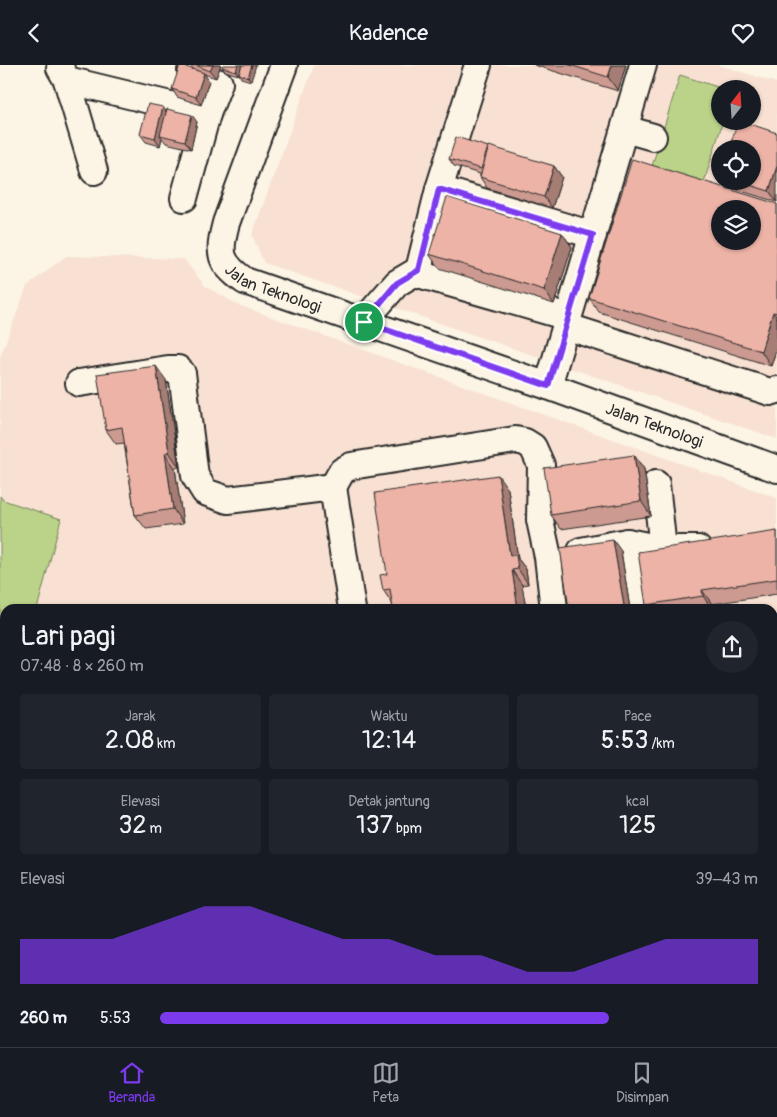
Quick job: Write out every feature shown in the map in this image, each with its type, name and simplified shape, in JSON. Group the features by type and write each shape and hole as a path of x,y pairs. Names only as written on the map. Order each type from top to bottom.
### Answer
{"street":[{"path":"184,198 207,114 219,83 191,71 193,65"},
{"name":"Jalan Teknologi","path":"284,65 226,223 220,245 227,268 245,281 548,386 777,469"},
{"path":"364,322 397,283 419,270 439,189 478,65"},
{"path":"548,386 643,65"},
{"path":"63,73 207,114"},
{"path":"63,73 94,171"},
{"path":"624,129 653,137"},
{"path":"439,189 593,235"},
{"path":"419,270 422,275 770,391 777,390"},
{"path":"79,383 178,369 182,373 195,476 205,492 215,497 228,500 333,487"},
{"path":"351,604 333,487 342,471 351,466 515,440 525,442 533,447 541,465 540,520 548,557 553,604"},
{"path":"656,484 663,549"},
{"path":"548,557 627,542 663,549 714,549"},
{"path":"627,542 641,604"}],"shaded area":[{"path":"314,65 719,65 777,83 777,439 264,263 252,235"},
{"path":"66,256 184,259 205,286 238,305 777,498 777,604 38,604 61,519 3,500 0,496 0,357 27,286"}],"green space":[{"path":"680,75 711,85 711,130 720,130 717,140 711,140 711,160 704,182 652,166"},
{"path":"0,496 3,500 61,519 38,604 0,604"}],"building":[{"path":"180,65 204,73 196,97 172,89"},
{"path":"196,65 213,65 210,71"},
{"path":"223,65 238,65 236,71 222,67"},
{"path":"242,65 252,65 248,77 239,74"},
{"path":"570,65 612,65 608,77"},
{"path":"148,104 163,107 155,138 140,134"},
{"path":"167,109 192,115 185,141 160,135"},
{"path":"761,128 777,133 777,166 769,191 761,188 761,140 732,140 735,130 761,130"},
{"path":"456,137 488,147 481,169 449,159"},
{"path":"489,146 554,166 544,197 480,177"},
{"path":"632,159 711,184 711,190 732,190 777,204 777,313 773,312 761,351 589,298"},
{"path":"447,197 562,233 544,290 429,254"},
{"path":"156,366 169,452 165,453 173,509 135,515 122,427 106,430 97,374"},
{"path":"634,455 641,501 551,515 544,468"},
{"path":"498,475 510,556 516,555 518,569 512,570 517,604 392,604 390,589 383,590 380,575 387,574 375,493"},
{"path":"777,531 777,579 702,590 703,596 646,604 638,552"},
{"path":"613,540 624,604 568,604 560,548"}],"route":[{"path":"439,189 593,235 548,386 364,322 397,283 419,270 439,189"}]}
